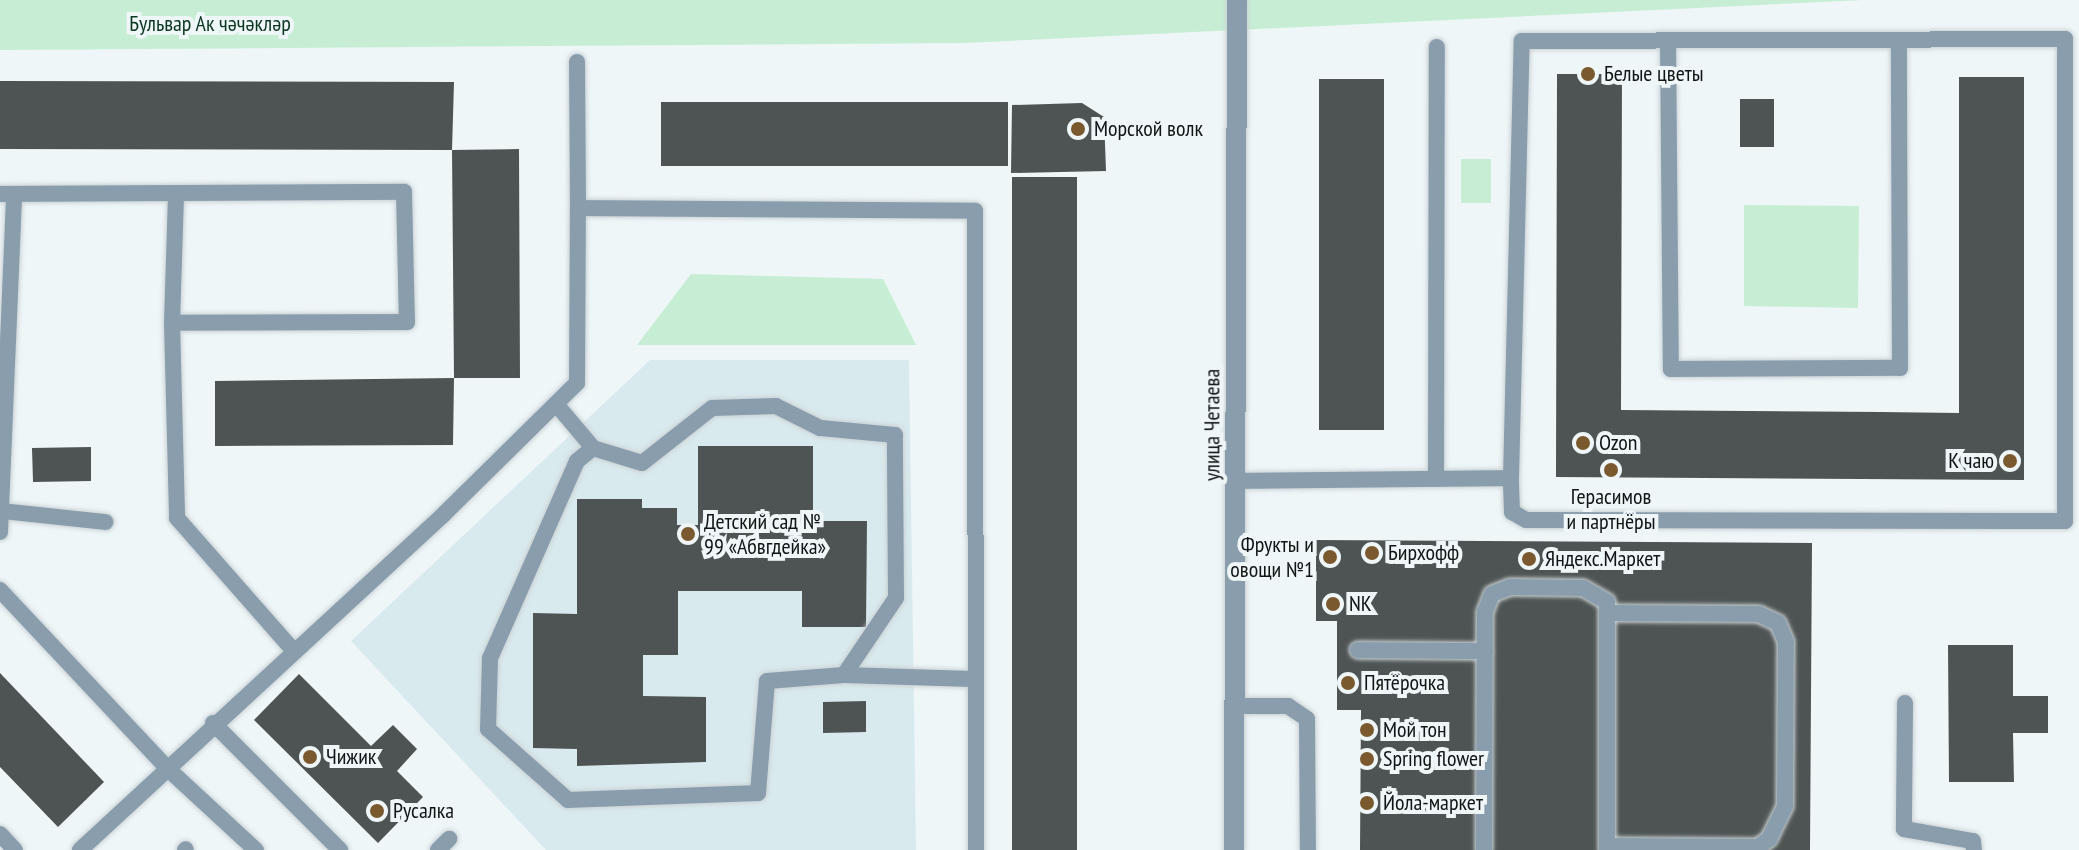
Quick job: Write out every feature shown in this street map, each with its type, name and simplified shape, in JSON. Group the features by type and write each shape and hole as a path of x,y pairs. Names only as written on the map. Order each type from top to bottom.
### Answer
{"street":[{"name":"улица Четаева","path":"1234,850 1237,0"}],"lane":[{"path":"2065,39 2072,521 1526,520 1512,512 1522,41 1668,41 2065,39"},
{"path":"1668,41 1671,369 1686,369 1900,368 1899,40"},
{"path":"1436,479 1437,47"},
{"path":"80,850 577,383 577,62"},
{"path":"0,532 7,194 176,196 404,192 407,322 172,323"},
{"path":"176,196 172,323 177,518 294,651"},
{"path":"578,208 975,211 972,679 976,850"},
{"path":"556,404 593,448 642,463 712,408 776,406 820,428 895,435 896,598 844,675"},
{"path":"593,448 577,461 490,658 488,729 568,800 758,793 767,681 844,675 972,679"},
{"path":"1236,481 1511,478"},
{"path":"2,511 105,522"},
{"path":"1484,850 1487,600 1499,589 1592,590 1610,613 1608,848 1758,847 1769,839 1785,806 1786,642 1778,623 1759,614 1610,613"},
{"path":"0,590 167,768 256,850"},
{"path":"1358,650 1485,651"},
{"path":"1905,703 1904,829 1973,841 1974,850"},
{"path":"1235,706 1288,706 1307,719 1308,850"},
{"path":"213,723 340,850"},
{"path":"0,834 15,850"}],"shaded area":[{"name":"Детский сад № 99 «Абвгдейка»","path":"650,360 909,360 916,850 546,850 351,641"}],"green space":[{"name":"Бульвар Ак чәчәкләр","path":"0,0 1864,0 964,43 0,50"},
{"path":"1461,159 1491,159 1491,203 1461,203"},
{"path":"1744,205 1859,206 1858,308 1744,306"},
{"path":"691,274 883,279 916,345 637,345"}],"building":[{"path":"1557,74 1622,74 1621,410 1959,413 1959,77 2024,77 2024,480 1556,477"},
{"path":"1319,79 1384,79 1384,430 1319,430"},
{"path":"0,81 454,82 452,150 0,149"},
{"path":"1740,99 1774,99 1774,147 1740,147"},
{"path":"661,102 1008,102 1008,166 661,166"},
{"path":"1082,103 1104,117 1106,171 1011,173 1012,105"},
{"path":"519,149 520,378 454,378 452,150"},
{"path":"1012,177 1077,177 1077,850 1012,850"},
{"path":"454,378 453,445 215,446 215,381"},
{"path":"698,446 813,446 813,521 867,521 866,627 802,627 802,591 678,591 678,655 643,655 643,696 706,697 706,762 577,766 577,749 533,748 533,613 577,614 577,499 642,499 642,508 677,508 677,525 698,525"},
{"path":"91,447 91,481 33,482 32,448"},
{"path":"1316,540 1812,543 1810,850 1360,850 1361,710 1337,710 1337,621 1316,621"},
{"path":"1948,645 2013,645 2013,696 2048,696 2048,733 2013,733 2014,782 1949,782"},
{"path":"0,673 104,782 58,827 0,767"},
{"path":"299,674 371,746 393,725 417,749 397,771 423,797 378,843 254,720"},
{"path":"866,701 866,732 823,733 823,702"}],"place":[{"name":"Белые цветы","path":"1588,74"},
{"name":"Морской волк","path":"1078,129"},
{"name":"Ozon","path":"1583,443"},
{"name":"К чаю","path":"2010,461"},
{"name":"Герасимов и партнёры","path":"1611,470"},
{"name":"Детский сад № 99 «Абвгдейка»","path":"688,534"},
{"name":"Бирхофф","path":"1372,553"},
{"name":"Фрукты и овощи №1","path":"1330,557"},
{"name":"Яндекс.Маркет","path":"1529,559"},
{"name":"NK","path":"1333,604"},
{"name":"Пятёрочка","path":"1348,683"},
{"name":"Мой тон","path":"1367,730"},
{"name":"Чижик","path":"310,757"},
{"name":"Spring flower","path":"1367,759"},
{"name":"Йола-маркет","path":"1367,803"},
{"name":"Русалка","path":"377,811"}]}
